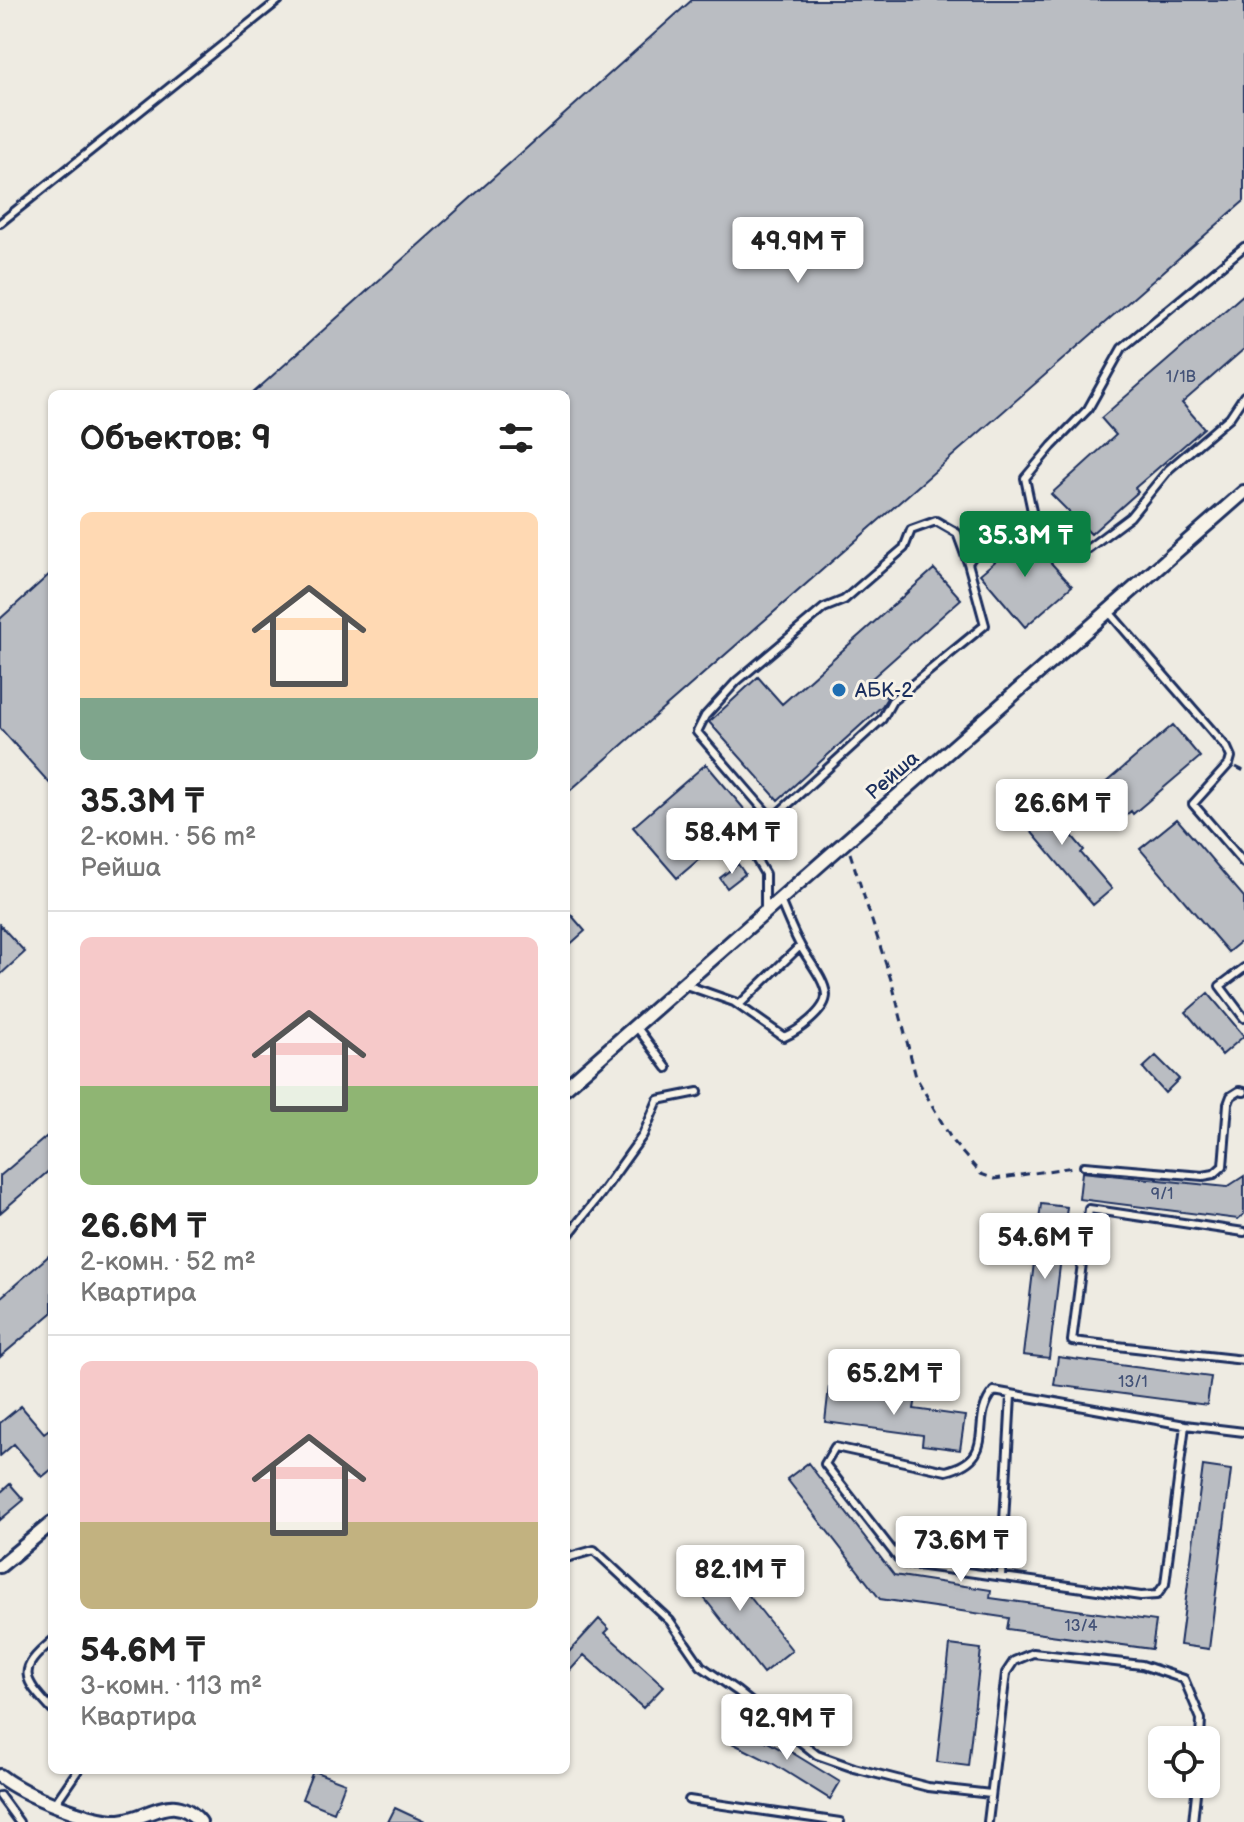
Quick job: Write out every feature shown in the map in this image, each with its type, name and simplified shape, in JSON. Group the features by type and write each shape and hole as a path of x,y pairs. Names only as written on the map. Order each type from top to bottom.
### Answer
{"street":[{"name":"Рейша","path":"570,1083 1244,492"},
{"path":"0,1566 48,1526"},
{"path":"0,1776 66,1811 97,1819 121,1821 164,1807 174,1807 192,1813 200,1822"}],"lane":[{"path":"0,223 279,0"},
{"path":"1244,247 1122,348 1088,409 1025,478 1033,516 1053,553 1082,553 1130,517 1169,469 1230,417 1244,396"},
{"path":"968,563 997,524 1014,516 1033,516"},
{"path":"765,912 765,874 746,842 835,765 882,719 892,701 985,625 957,533 936,521 911,530 904,548 844,600 824,608 802,626 737,681 705,716 697,732 772,819"},
{"path":"1109,612 1227,748 1231,757 1229,764 1193,804 1244,863"},
{"path":"683,984 739,1005 784,1037 793,1033 822,1007 826,998 824,987 800,946 780,900"},
{"path":"739,1005 800,946"},
{"path":"1244,968 1220,986 1244,1018"},
{"path":"635,1026 667,1068"},
{"path":"1084,1166 1203,1176 1214,1174 1223,1166 1228,1104 1231,1096 1239,1091 1244,1092"},
{"path":"570,1233 643,1135 658,1100 698,1092"},
{"path":"1244,1232 1089,1209 1072,1341 1244,1360"},
{"path":"1185,1425 1165,1584 1157,1595 1141,1596 902,1563 825,1464 835,1447 946,1471 964,1466 977,1454 988,1398 994,1391 1185,1425 1244,1432"},
{"path":"1001,1576 1011,1395"},
{"path":"570,1555 594,1550 670,1621 701,1666 817,1755 928,1787 991,1794"},
{"path":"48,1645 31,1660 26,1672 30,1685 48,1705"},
{"path":"988,1822 1006,1673 1014,1661 1033,1653 1142,1665 1184,1679 1201,1719 1201,1726"},
{"path":"54,1805 75,1774"},
{"path":"0,1796 19,1822"},
{"path":"1193,1822 1196,1798"},
{"path":"689,1800 840,1822"}],"path":[{"path":"846,842 892,983 916,1077 953,1142 981,1174 995,1179 1084,1166"}],"building":[{"path":"692,0 1244,0 1244,201 570,791 570,390 256,390"},
{"path":"1244,294 1244,349 1182,403 1204,428 1135,488 1138,492 1091,534 1051,494 1116,435 1101,418"},
{"path":"1022,531 1072,586 1025,627 980,574 1005,553 1002,549"},
{"name":"АБК-2","path":"934,569 961,599 870,680 887,698 882,706 778,800 709,722 758,677 782,704"},
{"path":"48,576 48,782 0,728 0,619"},
{"path":"1173,725 1200,757 1133,814 1131,811 1114,825 1090,796"},
{"path":"706,764 750,816 677,878 633,827"},
{"path":"1035,792 1112,889 1093,905 1013,810"},
{"path":"1177,819 1244,897 1244,939 1228,952 1140,849"},
{"path":"738,864 745,874 727,888 720,878"},
{"path":"570,914 585,931 570,944"},
{"path":"0,925 25,952 0,975"},
{"path":"1208,993 1244,1036 1222,1055 1186,1012"},
{"path":"1156,1056 1179,1079 1165,1093 1143,1068"},
{"path":"48,1135 48,1171 0,1213 0,1176"},
{"path":"1082,1172 1227,1187 1244,1176 1244,1214 1238,1219 1079,1199"},
{"path":"1041,1204 1067,1207 1049,1358 1023,1355"},
{"path":"48,1256 48,1316 0,1357 0,1298"},
{"path":"1058,1357 1211,1377 1207,1405 1054,1385"},
{"path":"829,1387 916,1398 914,1409 965,1416 960,1450 922,1445 923,1435 825,1422"},
{"path":"21,1406 44,1433 48,1430 48,1472 42,1477 14,1444 0,1456 0,1423"},
{"path":"808,1463 894,1575 991,1590 990,1598 1156,1621 1152,1649 1007,1629 1009,1618 880,1599 787,1479"},
{"path":"1203,1466 1231,1470 1209,1649 1180,1645"},
{"path":"10,1484 24,1500 0,1520 0,1493"},
{"path":"716,1554 792,1650 763,1673 687,1576"},
{"path":"599,1619 609,1629 605,1633 664,1686 643,1708 584,1655 570,1671 570,1651"},
{"path":"950,1645 981,1649 968,1766 937,1762"},
{"path":"739,1726 784,1751 786,1749 840,1782 830,1799 772,1763 730,1742"},
{"path":"312,1774 321,1774 345,1783 334,1812 302,1799"},
{"path":"395,1808 425,1822 388,1822"}],"place":[{"name":"АБК-2","path":"839,690"}]}
